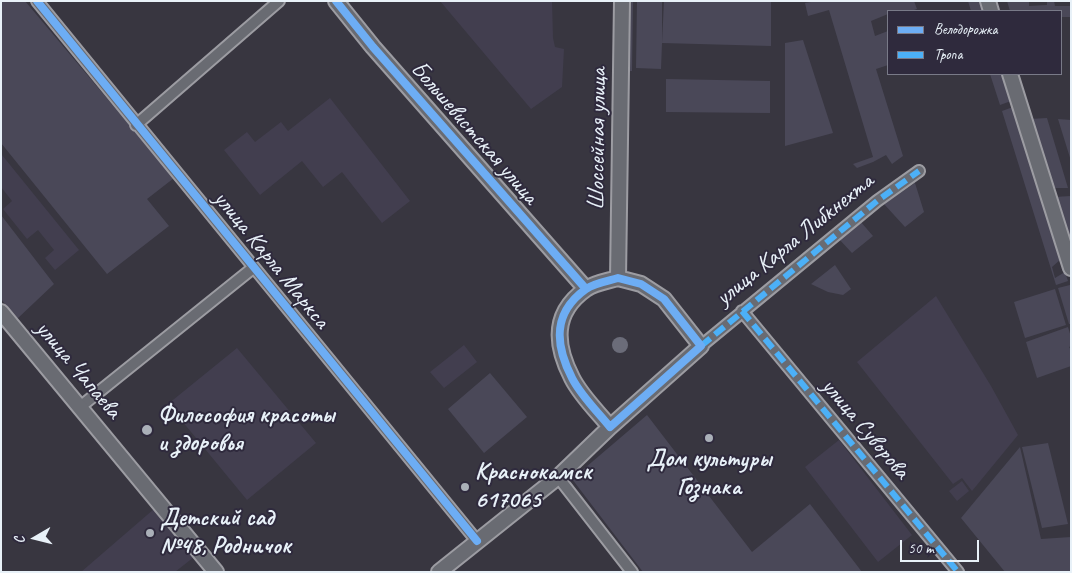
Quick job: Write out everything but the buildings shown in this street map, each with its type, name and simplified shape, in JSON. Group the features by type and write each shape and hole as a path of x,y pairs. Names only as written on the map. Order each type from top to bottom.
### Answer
{"street":[{"name":"улица Карла Маркса","path":"36,1 477,541"},
{"path":"136,125 279,1"},
{"name":"Большевистская улица","path":"336,1 373,47 586,289"},
{"name":"Шоссейная улица","path":"618,278 622,1"},
{"path":"1010,75 1071,268"},
{"name":"улица Карла Либкнехта","path":"701,346 877,201 919,171"},
{"path":"80,407 253,268"},
{"path":"439,572 558,477 610,427 701,346 664,300 641,284 618,278 586,289 567,307 560,323 560,353 573,380 610,427"},
{"name":"улица Суворова","path":"742,311 958,572"},
{"name":"улица Чапаева","path":"1,312 216,572"},
{"path":"558,477 632,572"}],"shaded area":[{"path":"1,1 25,1 174,178 147,199 169,226 107,274 1,143"},
{"path":"440,1 552,1 555,47 564,49 562,87 531,109"},
{"path":"626,1 633,1 632,71 625,71"},
{"path":"637,1 662,1 661,69 636,68"},
{"path":"664,1 771,1 771,46 662,43"},
{"path":"817,1 914,1 917,9 887,10 887,14 871,21 875,36 887,31 887,65 876,69 903,156 892,164 886,155 857,168 853,164 873,157 829,10 808,16 805,3"},
{"path":"968,1 981,1 984,10 971,10"},
{"path":"1007,1 1029,1 1029,6 1047,5 1047,1 1054,1 1055,6 1071,6 1071,17 1062,17 1062,10 1010,10"},
{"path":"803,40 833,133 785,146 785,43"},
{"path":"990,75 1002,75 1011,101 1000,105"},
{"path":"666,79 770,81 770,113 666,112"},
{"path":"330,98 410,201 382,223 342,172 323,187 302,161 260,195 224,150 247,132 255,142 281,122 288,131"},
{"path":"1013,107 1061,259 1052,267 1055,278 1065,272 1068,281 1056,285 1002,111"},
{"path":"1047,118 1068,188 1052,188 1030,119"},
{"path":"1058,119 1071,120 1071,161"},
{"path":"2,155 79,250 55,270 45,258 54,250 38,230 27,239 3,209 12,201 1,187"},
{"path":"915,183 924,212 905,227 884,204"},
{"path":"1071,196 1071,237 1067,238 1054,197"},
{"path":"1,215 54,284 17,319 1,299"},
{"path":"860,221 873,236 852,253 838,238"},
{"path":"835,265 851,289 843,295 828,292 811,284"},
{"path":"1070,285 1071,324 1069,324 1058,288"},
{"path":"1055,289 1066,325 1025,338 1014,302"},
{"path":"936,296 991,386 1018,435 972,491 962,478 953,484 857,362"},
{"path":"1068,327 1071,337 1071,346 1069,347 1071,350 1071,366 1037,378 1026,342"},
{"path":"620,337 628,345 620,353 612,345"},
{"path":"464,345 477,362 444,388 430,372"},
{"path":"237,348 316,443 247,500 168,404"},
{"path":"490,373 527,417 484,453 448,409"},
{"path":"647,415 752,552 810,504 862,572 643,572 572,479"},
{"path":"839,440 912,535 878,562 805,467"},
{"path":"1048,443 1068,524 1042,528 1022,447"},
{"path":"1020,447 1041,539 1071,537 1071,572 1005,572 961,518"},
{"path":"962,481 969,491 957,501 949,491"},
{"name":"Детский сад №48, Родничок","path":"154,509 194,557 175,572 81,572"}],"marked path":[{"path":"701,346 877,201 919,171"},
{"path":"742,311 958,572"}],"cycle path":[{"path":"37,1 477,541"},
{"path":"336,1 373,47 586,289"},
{"path":"618,278 641,284 664,299 701,346 610,427 572,378 562,354 560,330 567,308 575,298 593,285 618,278"}],"place":[{"name":"Философия красоты и здоровья","path":"147,430"},
{"name":"Дом культуры Гознака","path":"709,438"},
{"name":"Краснокамск 617065","path":"465,487"},
{"name":"Детский сад №48, Родничок","path":"150,533"}]}
